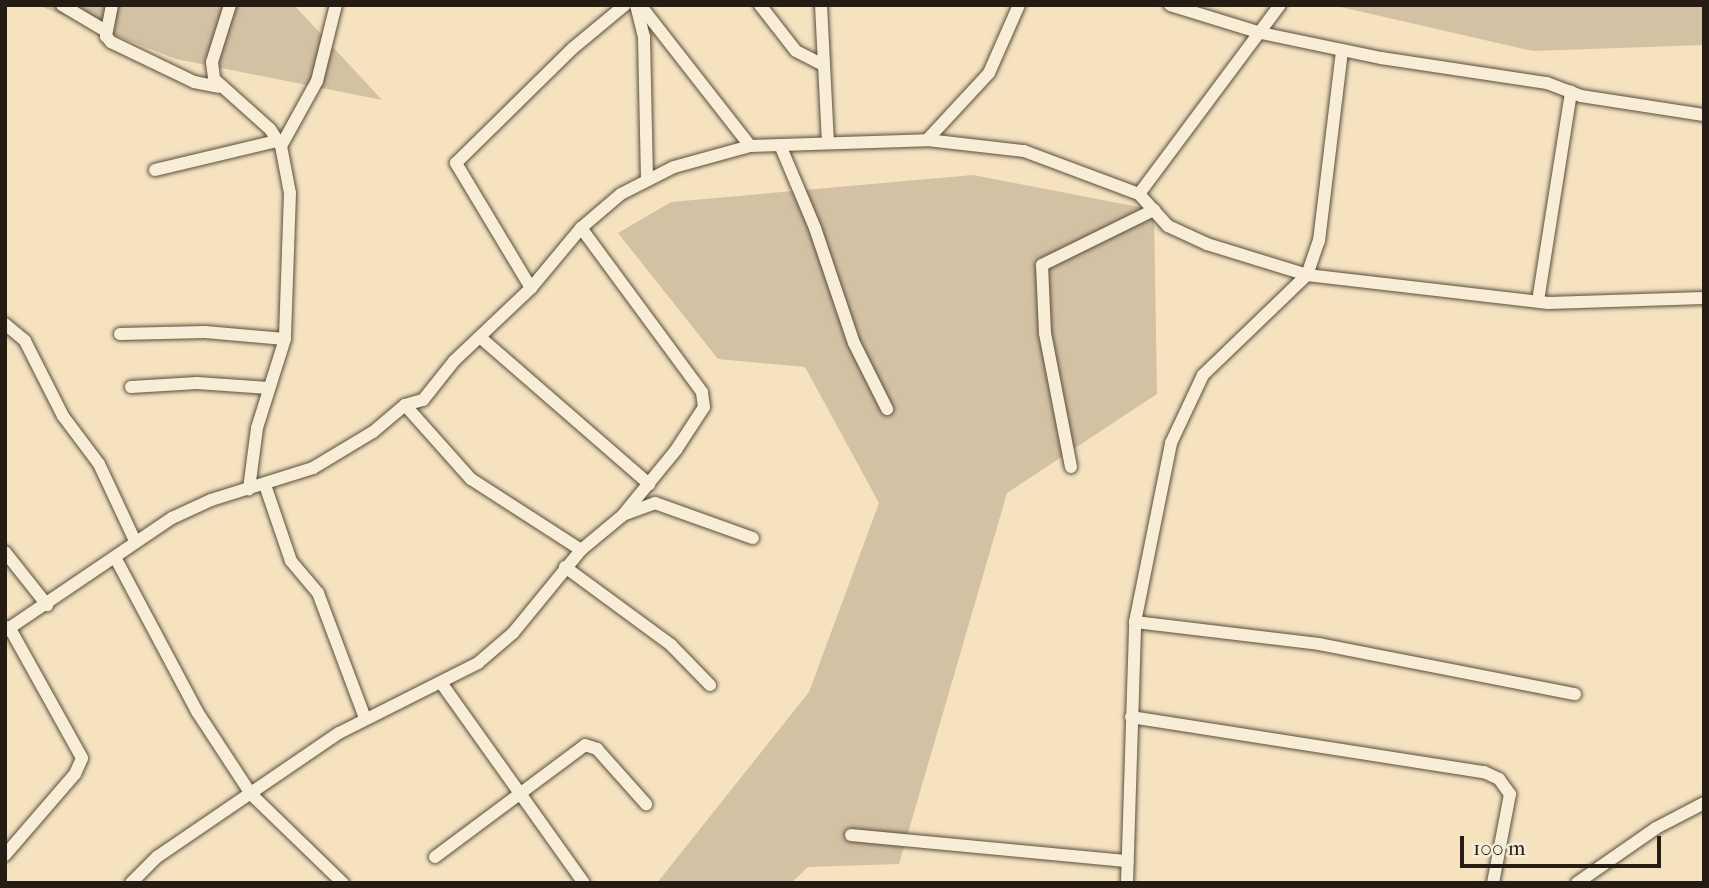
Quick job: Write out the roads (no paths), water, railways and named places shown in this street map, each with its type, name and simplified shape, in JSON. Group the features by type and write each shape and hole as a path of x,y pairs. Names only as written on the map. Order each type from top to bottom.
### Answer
{"street":[{"path":"62,5 106,32 111,43 194,82 219,87 265,122 279,144 289,193 285,339 257,428 249,489"},
{"path":"106,32 112,5"},
{"path":"219,87 212,62 230,5"},
{"path":"156,170 279,144 317,81 336,5"},
{"path":"531,288 456,163 573,48 625,5"},
{"path":"638,5 750,146"},
{"path":"638,5 644,37 647,178"},
{"path":"760,5 796,51 824,65"},
{"path":"821,5 828,143"},
{"path":"927,140 989,73 1019,5"},
{"path":"1170,5 1261,33 1342,50 1547,83 1571,92 1704,115"},
{"path":"1139,194 1280,5"},
{"path":"1128,883 1135,622 1171,443 1185,408 1203,375 1307,275 1319,241 1342,50"},
{"path":"1538,301 1571,92"},
{"path":"5,855 75,774 82,758 7,629 116,559 135,541 201,504 313,468 348,449 405,405 423,400 453,360 481,338 507,307 531,288 581,228 647,178 708,155 750,146 927,140 1024,150 1139,194 1168,226 1208,244 1307,275 1538,301 1704,298"},
{"path":"780,145 815,228 854,342 887,409"},
{"path":"1071,467 1045,333 1042,265 1154,210"},
{"path":"131,883 157,857 365,718 442,684 478,663 513,633 581,550 622,516 700,415 704,399 581,228"},
{"path":"5,324 24,341 63,416 99,464 135,541"},
{"path":"120,334 205,332 285,339"},
{"path":"481,338 649,484"},
{"path":"131,387 197,383 269,388"},
{"path":"405,405 471,479 581,550"},
{"path":"265,485 291,561 318,593 365,718"},
{"path":"622,516 655,503 753,538"},
{"path":"5,552 47,605"},
{"path":"116,559 198,713 251,794 343,883"},
{"path":"565,567 671,645 710,685"},
{"path":"1135,622 1319,644 1575,694"},
{"path":"442,684 584,883"},
{"path":"1131,717 1484,772 1499,779 1510,794 1493,883"},
{"path":"435,857 523,794 585,745 597,749 646,804"},
{"path":"1577,883 1656,828 1704,803"},
{"path":"851,835 1128,861"}]}
